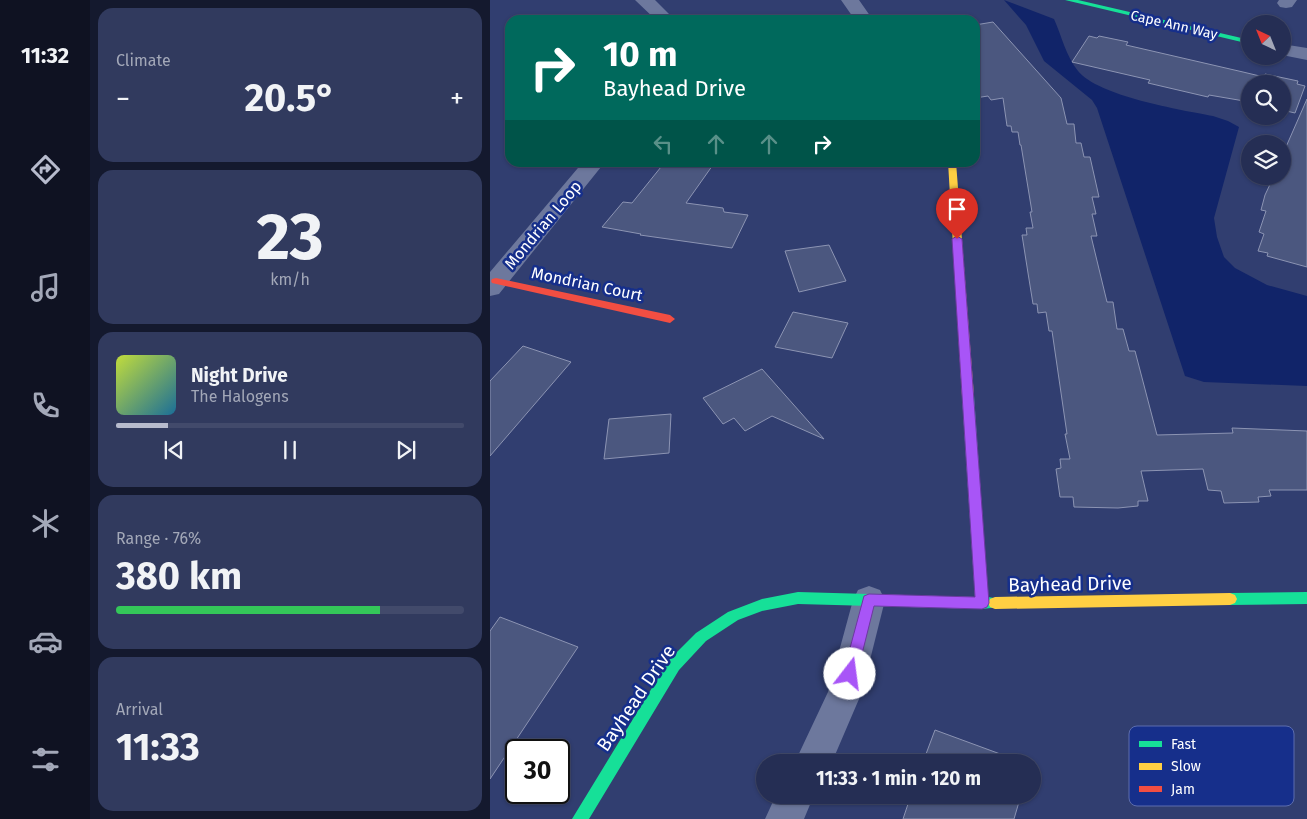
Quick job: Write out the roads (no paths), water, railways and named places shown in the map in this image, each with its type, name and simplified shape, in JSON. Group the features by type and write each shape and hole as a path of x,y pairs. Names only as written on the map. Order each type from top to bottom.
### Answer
{"street":[{"path":"644,0 661,15"},
{"path":"850,0 860,15"},
{"name":"Cape Ann Way","path":"1069,0 1241,40"},
{"path":"1291,51 1307,54"},
{"name":"Mondrian Loop","path":"493,284 591,167"},
{"path":"952,167 982,603"},
{"name":"Mondrian Court","path":"493,284 670,320"},
{"name":"Bayhead Drive","path":"580,819 674,665 701,637 733,616 762,605 798,598 982,603 1307,598"},
{"path":"817,754 845,692 869,600"},
{"path":"784,819 792,804"}]}
